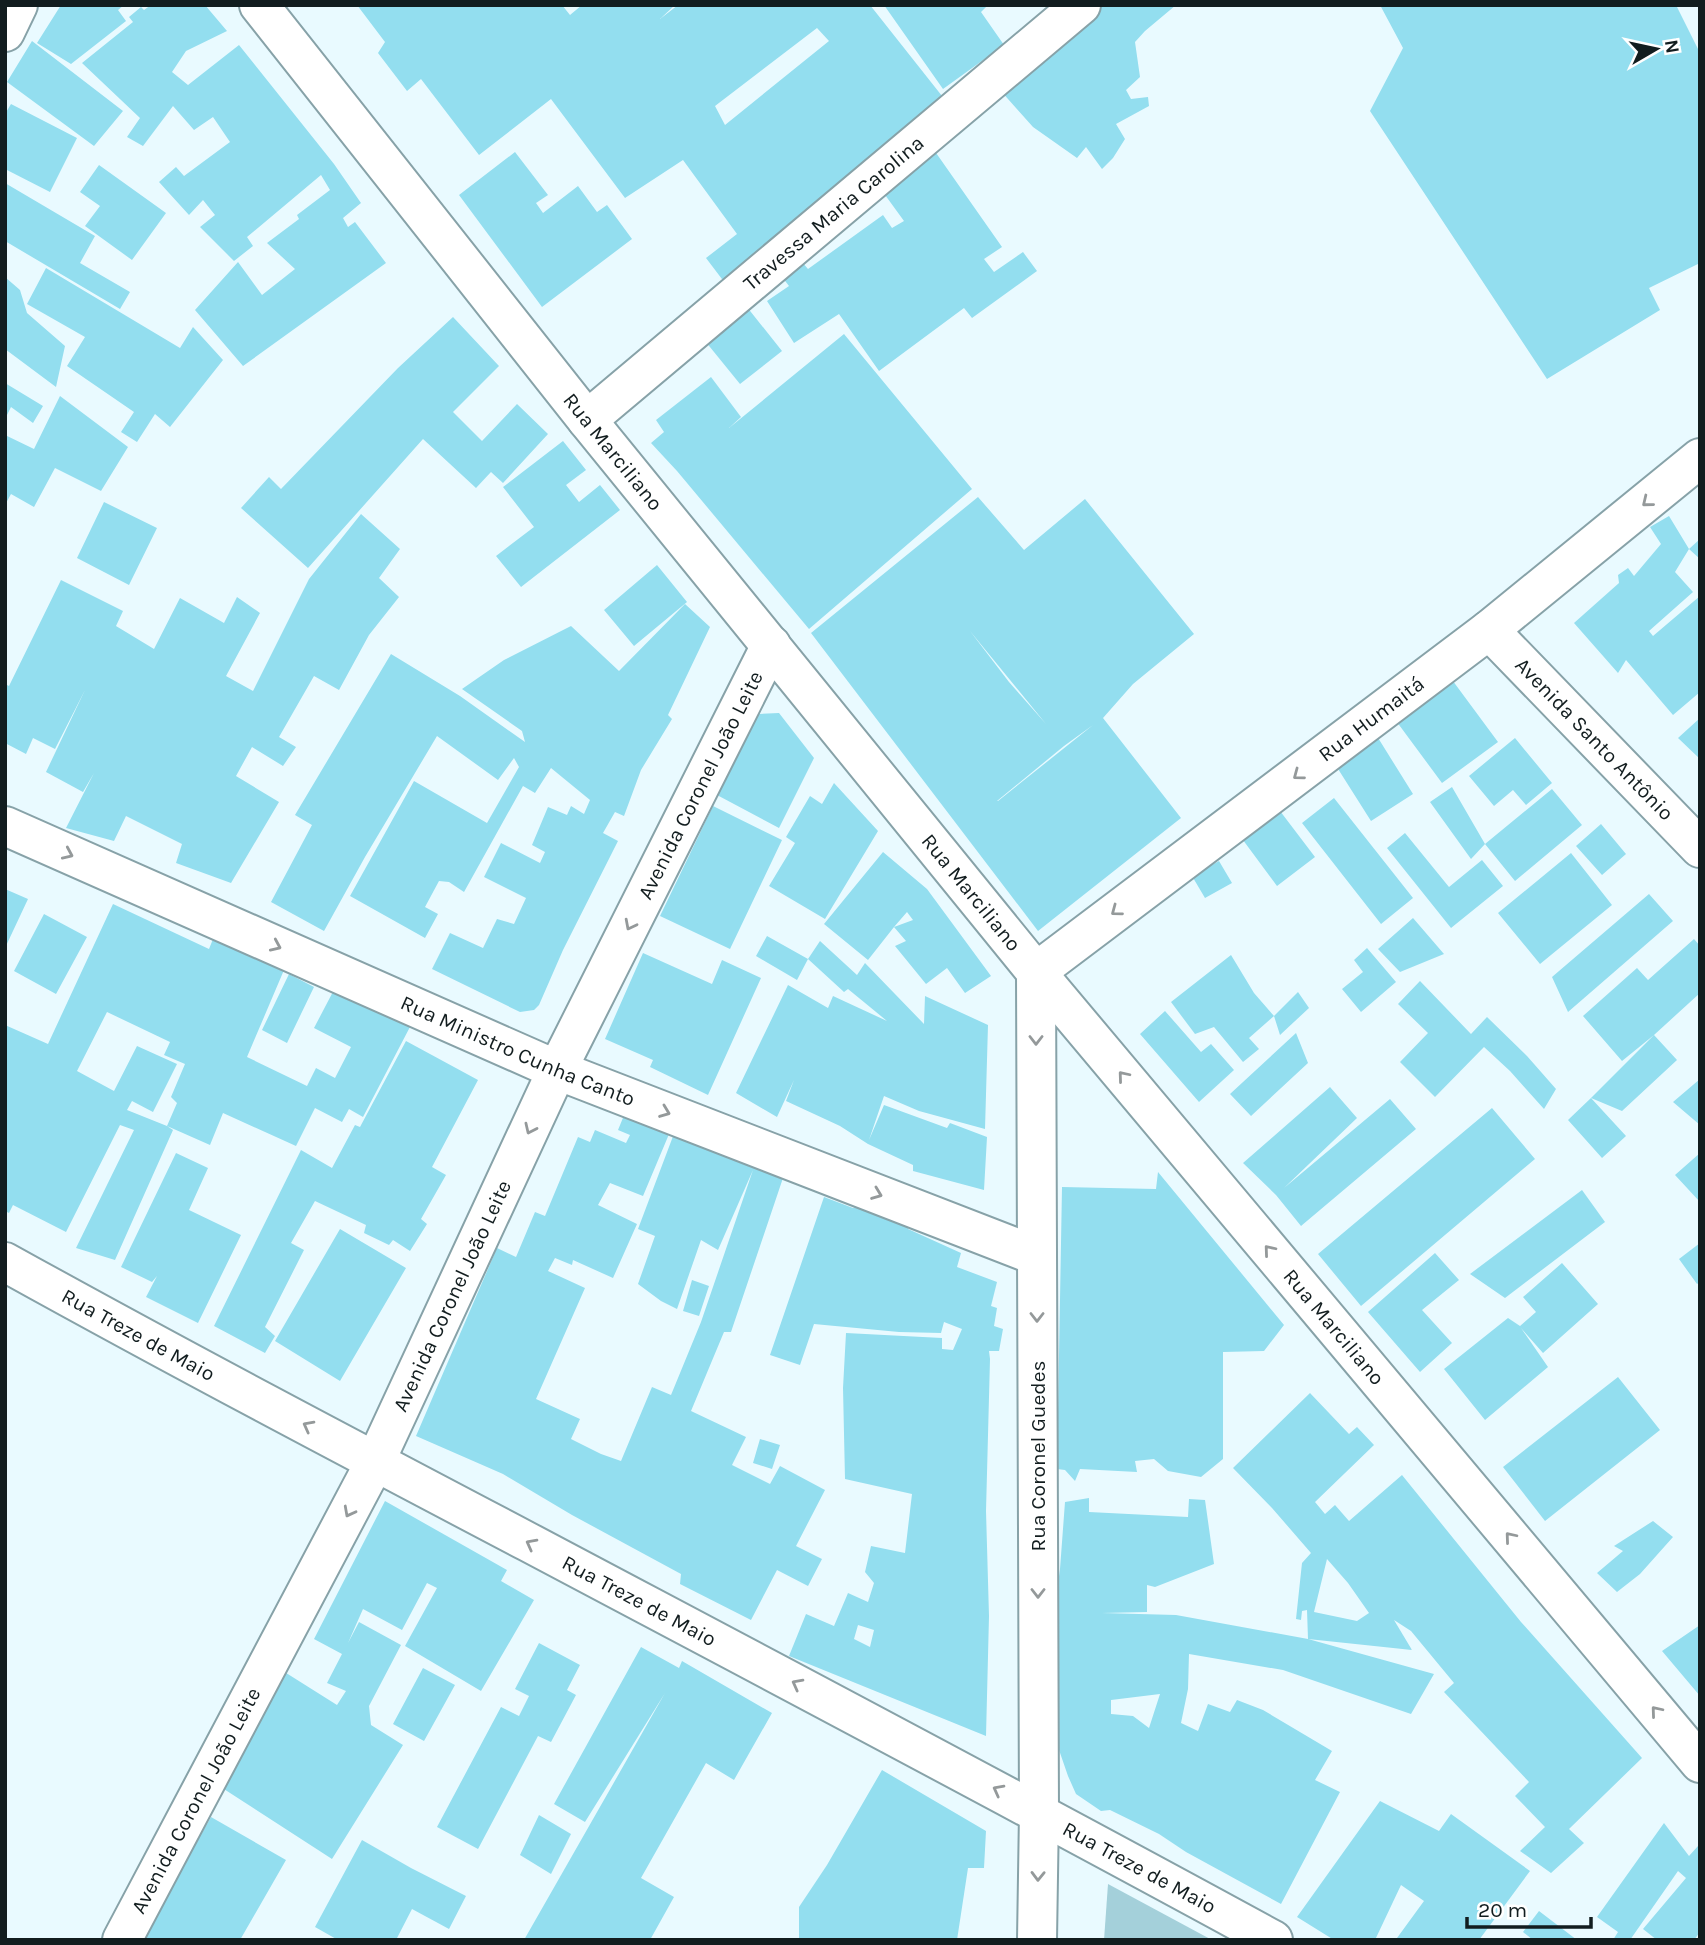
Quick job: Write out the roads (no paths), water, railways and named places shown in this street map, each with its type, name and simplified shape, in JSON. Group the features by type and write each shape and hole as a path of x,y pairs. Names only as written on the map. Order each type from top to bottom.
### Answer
{"street":[{"path":"5,32 18,5"},
{"name":"Rua Marciliano","path":"259,5 587,420 1036,972 1700,1763"},
{"name":"Travessa Maria Carolina","path":"587,420 1081,5"},
{"name":"Rua Humaitá","path":"1036,972 1489,630 1700,458"},
{"name":"Avenida Santo Antônio","path":"1489,630 1700,848"},
{"name":"Avenida Coronel João Leite","path":"122,1940 375,1462 557,1070 771,645"},
{"name":"Rua Ministro Cunha Canto","path":"5,826 557,1070 1037,1256"},
{"name":"Rua Coronel Guedes","path":"1036,972 1039,1812 1037,1940"},
{"name":"Rua Treze de Maio","path":"5,1262 375,1462 1039,1812 1273,1940"}]}
